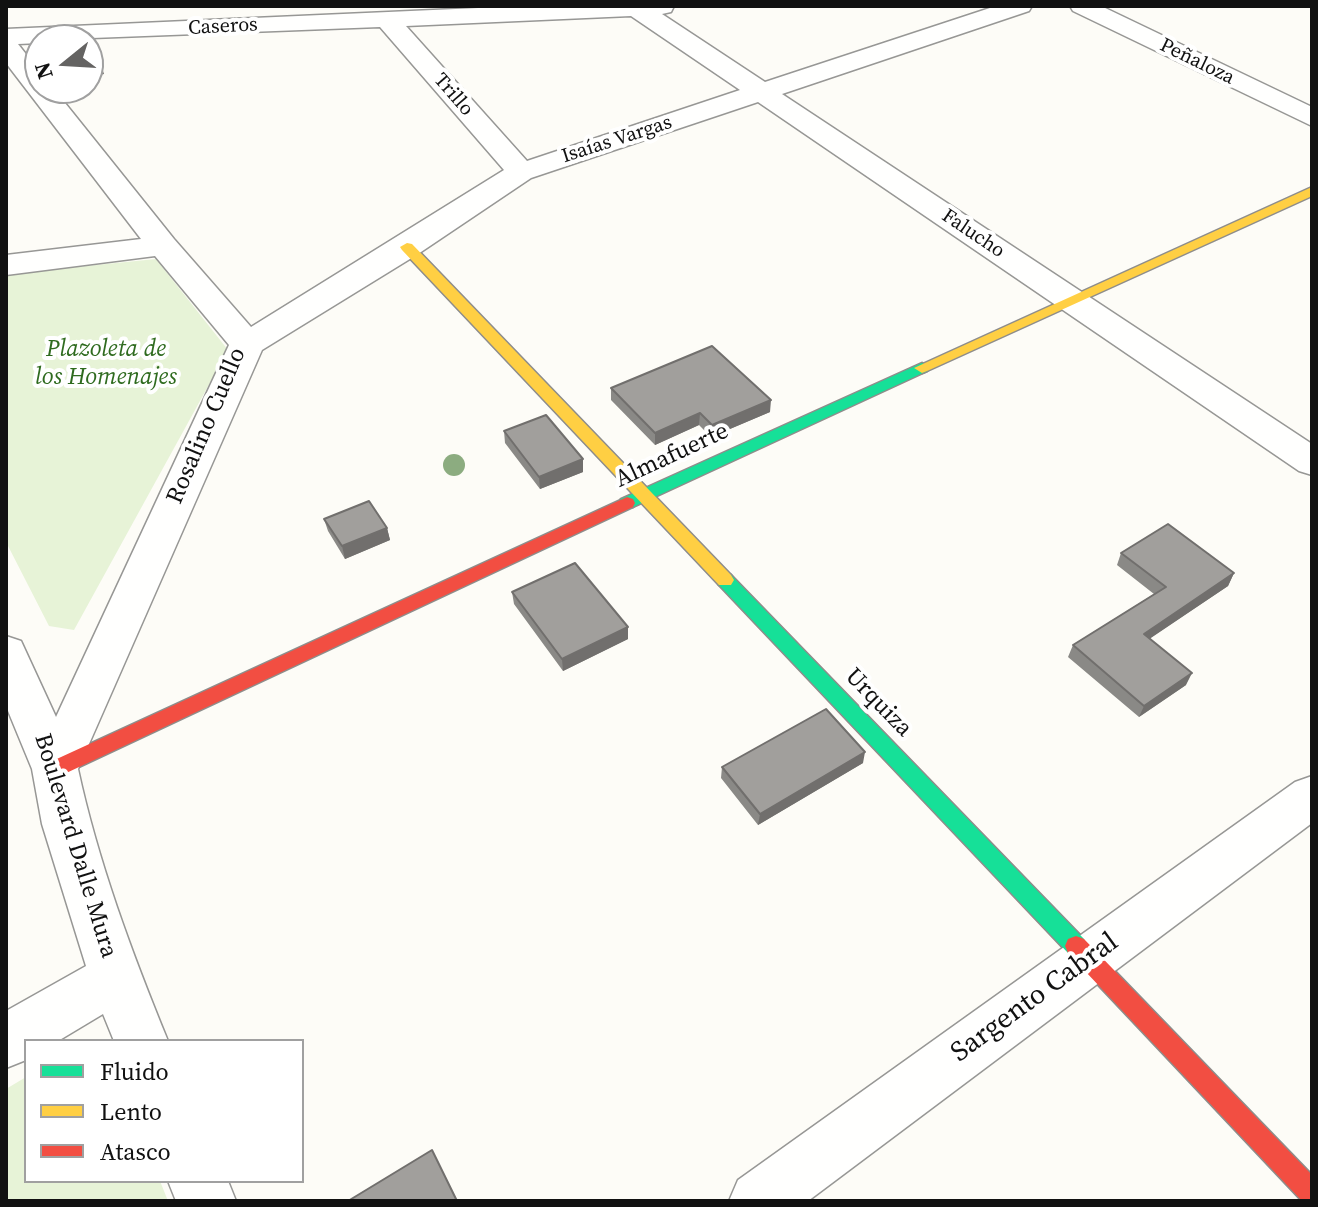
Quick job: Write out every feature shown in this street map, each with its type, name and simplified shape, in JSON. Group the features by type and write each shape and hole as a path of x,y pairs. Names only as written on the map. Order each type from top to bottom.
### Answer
{"street":[{"name":"Caseros","path":"6,37 679,6"},
{"name":"Isaías Vargas","path":"247,344 407,247 521,172 1020,6"},
{"name":"Peñaloza","path":"1082,6 1312,118"},
{"name":"Falucho","path":"635,7 1312,462"},
{"name":"Trillo","path":"386,19 521,172"},
{"name":"Rosalino Cuello","path":"6,46 163,246 247,344 55,769"},
{"name":"Almafuerte","path":"55,769 646,494 1312,191"},
{"path":"6,265 163,246"},
{"name":"Urquiza","path":"407,247 1312,1193"},
{"name":"Boulevard Dalle Mura","path":"6,653 55,769 66,824 116,978 140,1039"},
{"name":"Sargento Cabral","path":"759,1201 1312,796"},
{"path":"6,1041 116,978"}],"green space":[{"name":"Plazoleta de los Homenajes","path":"156,259 228,350 74,630 49,626 6,542 6,274"},
{"path":"24,1078 24,1183 161,1183 168,1201 6,1201 6,1089"}],"building":[{"path":"712,346 771,400 712,425 700,413 655,433 611,388"},
{"path":"546,415 583,459 539,477 504,431"},
{"path":"369,501 387,528 342,546 324,519"},
{"path":"1168,524 1234,573 1144,634 1192,673 1144,706 1073,645 1166,587 1121,553"},
{"path":"575,563 628,627 562,659 512,592"},
{"path":"826,709 865,752 760,814 722,767"},
{"path":"432,1150 457,1201 348,1201"}],"traffic: fast":[{"path":"627,503 922,368"},
{"path":"725,580 1076,946"}],"traffic: slow":[{"path":"922,368 1312,191"},
{"path":"407,247 725,580"}],"traffic: jam":[{"path":"55,769 627,503"},
{"path":"1076,946 1312,1193"}]}
